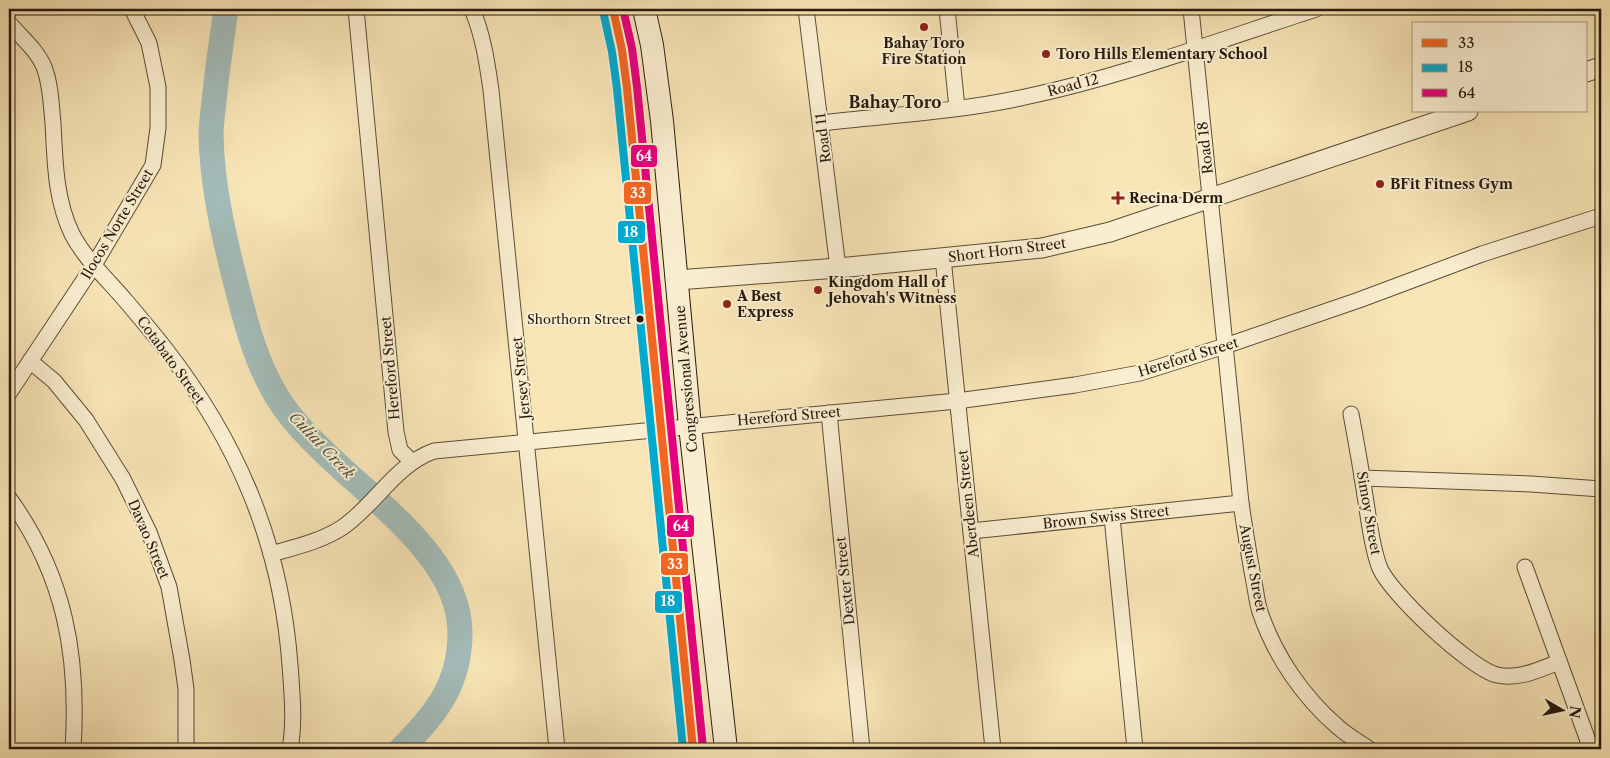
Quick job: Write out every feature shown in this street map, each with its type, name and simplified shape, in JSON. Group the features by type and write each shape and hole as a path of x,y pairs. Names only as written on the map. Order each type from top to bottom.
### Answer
{"main road":[{"path":"613,9 622,50 627,88 693,749"},
{"name":"Congressional Avenue","path":"644,9 658,89 690,426 726,749"}],"street":[{"name":"Ilocos Norte Street","path":"9,393 94,265 153,165 158,128 158,87 149,44 132,9"},
{"name":"Hereford Street","path":"356,9 396,432 400,450 411,461 434,451 957,401 1076,385 1140,373 1359,300 1482,254 1601,216"},
{"name":"Jersey Street","path":"472,9 478,22 486,54 492,90 557,749"},
{"name":"Road 11","path":"806,9 838,268"},
{"path":"947,9 957,108"},
{"name":"Road 18","path":"1191,9 1225,346"},
{"name":"Road 12","path":"821,123 957,108 1026,97 1109,76 1316,9"},
{"name":"Cotabato Street","path":"9,24 36,52 44,66 49,87 60,198 71,232 80,248 126,300 192,385 226,442 246,481 264,525 285,617 293,699 290,749"},
{"path":"1588,71 1601,67"},
{"name":"Short Horn Street","path":"677,280 838,268 1042,248 1110,232 1465,112"},
{"name":"Aberdeen Street","path":"943,258 993,749"},
{"name":"August Street","path":"1225,346 1246,542 1259,610 1269,635 1296,682 1313,703 1339,728 1369,749"},
{"name":"Davao Street","path":"30,361 54,381 86,420 123,478 149,532 169,587 182,660 186,689 186,749"},
{"name":"Dexter Street","path":"829,413 862,749"},
{"name":"Simoy Street","path":"1351,414 1372,538 1380,569 1398,594 1434,632 1482,668 1497,675 1519,676 1559,662"},
{"path":"271,554 310,542 344,526 411,461"},
{"path":"1362,478 1531,484 1601,489"},
{"path":"9,498 26,523 49,570 65,616 74,667 76,710 73,749"},
{"name":"Brown Swiss Street","path":"971,531 1242,503"},
{"path":"1112,517 1136,749"},
{"path":"1525,567 1591,749"}],"waterway":[{"name":"Culiat Creek","path":"226,9 212,122 212,153 216,190 226,244 256,354 276,395 297,424 414,537 438,567 454,599 460,633 456,668 450,684 435,711 401,749"}],"transit line":[{"name":"33","path":"613,9 622,50 627,88 693,749"},
{"name":"64","path":"623,9 632,48 637,87 703,748"},
{"name":"18","path":"603,11 612,52 617,89 683,749"}],"place":[{"name":"Bahay Toro Fire Station","path":"924,27"},
{"name":"Toro Hills Elementary School","path":"1046,54"},
{"name":"BFit Fitness Gym","path":"1380,184"},
{"name":"Recina Derm","path":"1118,198"},
{"name":"Kingdom Hall of Jehovah's Witness","path":"818,290"},
{"name":"A Best Express","path":"727,304"},
{"name":"Shorthorn Street","path":"640,319"}],"district":[{"name":"Bahay Toro","path":"895,102"}]}
